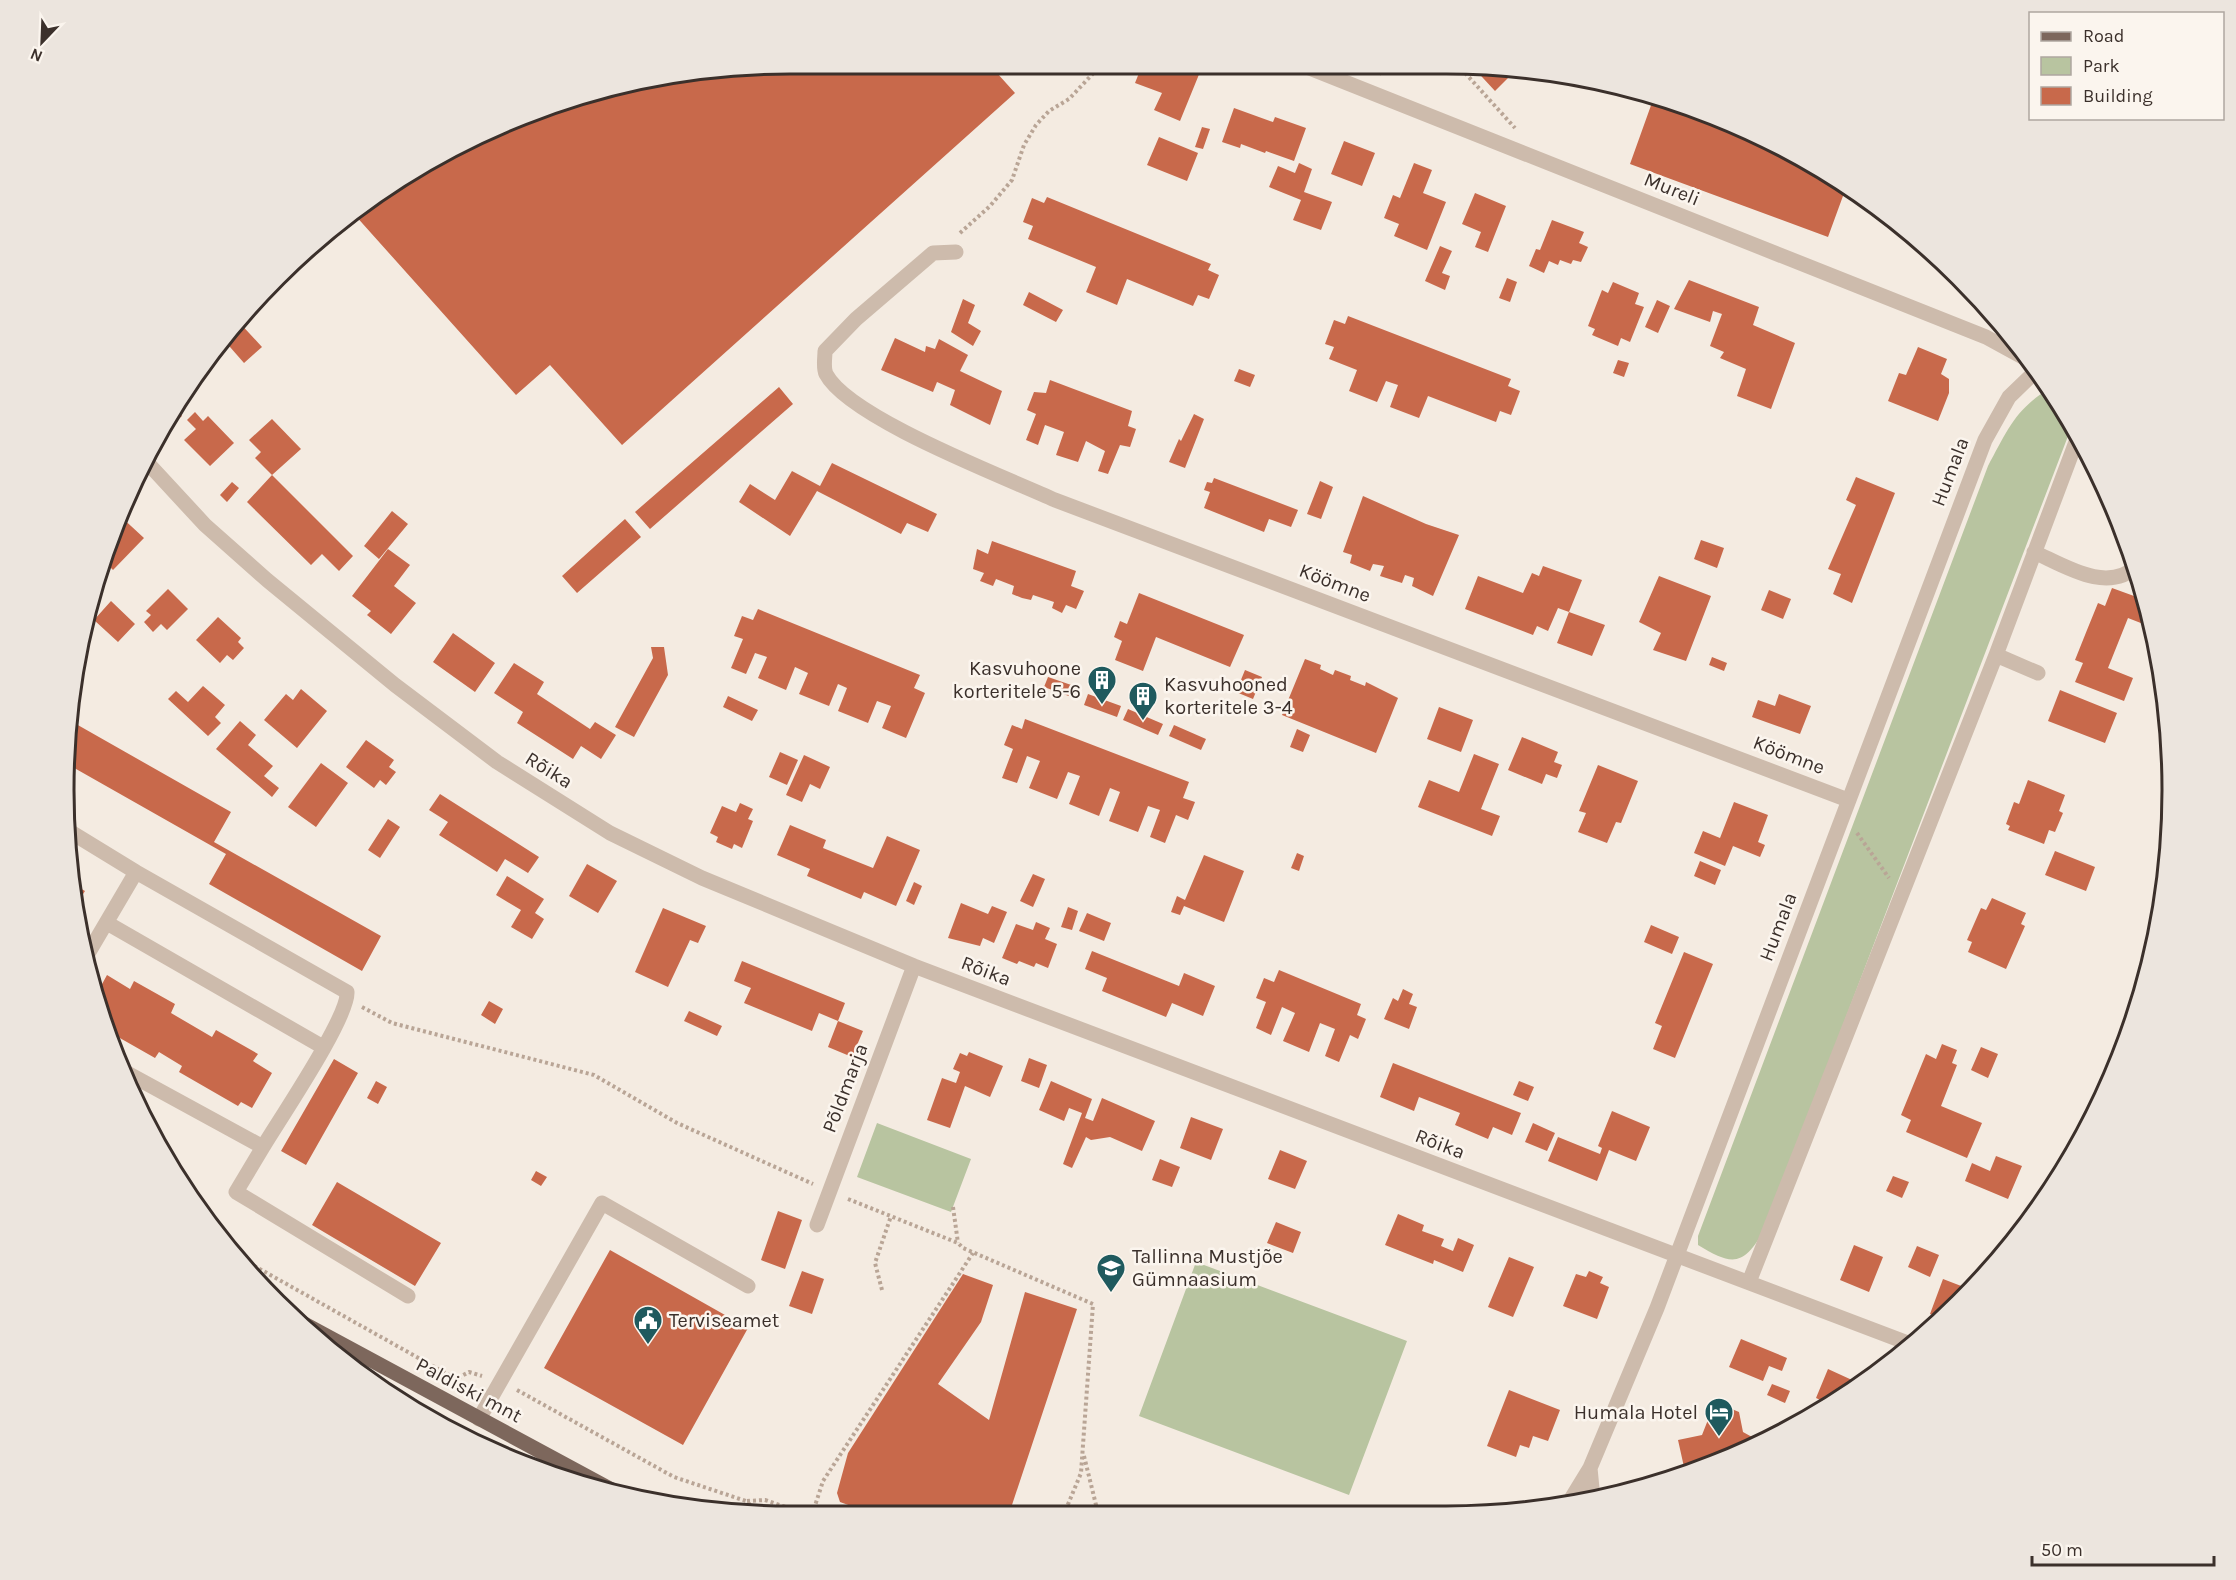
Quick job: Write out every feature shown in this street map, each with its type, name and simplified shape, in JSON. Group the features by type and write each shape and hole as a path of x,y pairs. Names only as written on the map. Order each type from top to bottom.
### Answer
{"main road":[{"name":"Paldiski mnt","path":"327,1336 585,1476"}],"street":[{"name":"Mureli","path":"1325,74 1986,337 2012,351"},
{"name":"Köömne","path":"950,251 933,253 856,319 825,351 825,372 834,385 858,407 928,443 1055,500 1846,806"},
{"name":"Humala","path":"1574,1495 1590,1468 1676,1257 1985,440 2009,397 2030,376"},
{"path":"1749,1282 1996,655 2074,446"},
{"name":"Rõika","path":"151,466 205,525 267,580 395,685 497,762 610,833 702,878 914,966 1676,1257 1749,1282 1903,1341"},
{"path":"2034,552 2095,578 2112,579 2128,574"},
{"path":"1996,655 2038,673"},
{"path":"75,835 136,873 346,992 347,999 323,1047 236,1192 408,1296"},
{"path":"91,948 136,873"},
{"path":"107,923 323,1047"},
{"name":"Põldmarja","path":"817,1225 914,966"},
{"path":"133,1076 263,1147"},
{"path":"479,1419 602,1203 748,1286"},
{"path":"1590,1468 1592,1491"}],"path":[{"path":"950,251 1012,180 1024,146 1036,125 1049,111 1069,99 1093,74"},
{"path":"1466,74 1517,130"},
{"path":"1846,806 1884,872 1904,890"},
{"path":"346,992 364,1009 392,1023 594,1075 677,1123 828,1191 958,1243 973,1253 1093,1304 1082,1473 1068,1506"},
{"path":"953,1207 958,1243"},
{"path":"882,1290 875,1263 891,1216"},
{"path":"813,1506 823,1481 973,1253"},
{"path":"1083,1453 1096,1506"},
{"path":"746,1501 765,1500 783,1506"}],"green space":[{"path":"2043,393 2068,435 1765,1229 1751,1250 1744,1256 1738,1259 1721,1257 1698,1245 1698,1236 1988,466 2012,423"},
{"path":"877,1123 971,1159 951,1212 857,1177"},
{"path":"1196,1262 1407,1341 1349,1495 1139,1416"}],"building":[{"path":"790,74 998,74 1015,93 622,445 550,365 516,395 358,219 432,169 473,147 560,112 650,87 696,80 743,75"},
{"path":"1139,74 1199,74 1180,121 1154,110 1162,93 1135,83"},
{"path":"1480,75 1509,77 1495,91"},
{"path":"1651,104 1720,128 1763,147 1844,194 1828,237 1630,164"},
{"path":"1234,108 1273,122 1275,117 1306,128 1294,161 1241,144 1240,148 1222,142"},
{"path":"1202,127 1210,129 1203,149 1195,147"},
{"path":"1159,137 1198,153 1187,181 1147,165"},
{"path":"1344,141 1375,153 1362,186 1331,174"},
{"path":"1299,163 1312,169 1304,192 1332,202 1321,230 1293,220 1301,200 1269,187 1278,166 1295,173"},
{"path":"1414,163 1432,170 1423,193 1446,202 1427,250 1394,236 1399,224 1384,218 1393,195 1400,198"},
{"path":"1475,193 1506,206 1488,252 1475,247 1481,232 1462,224"},
{"path":"1047,197 1211,264 1208,270 1219,275 1209,299 1198,295 1193,306 1127,279 1117,305 1086,292 1096,267 1028,239 1033,226 1023,222 1032,198 1044,203"},
{"path":"1552,220 1584,232 1579,243 1588,247 1581,262 1573,260 1571,264 1560,260 1558,265 1549,261 1544,273 1529,266 1536,249 1540,250"},
{"path":"1440,246 1452,251 1442,273 1450,276 1445,290 1425,281"},
{"path":"1507,278 1517,282 1510,302 1499,298"},
{"path":"1689,280 1759,307 1753,325 1795,343 1771,409 1737,396 1746,369 1720,358 1724,352 1710,346 1722,314 1713,311 1710,322 1674,309"},
{"path":"1613,282 1639,293 1635,304 1644,307 1630,342 1621,338 1618,346 1592,335 1595,329 1588,326 1602,290 1608,293"},
{"path":"1029,292 1063,310 1056,322 1023,305"},
{"path":"963,299 975,305 968,323 981,331 973,346 951,332"},
{"path":"1657,300 1670,306 1658,333 1645,327"},
{"path":"1348,316 1511,379 1508,386 1520,391 1511,415 1500,411 1496,422 1428,396 1419,418 1390,407 1398,385 1386,381 1377,402 1349,391 1357,370 1329,359 1334,347 1325,344 1334,320 1345,324"},
{"path":"244,327 262,347 244,363 229,346"},
{"path":"895,338 925,352 926,346 935,349 939,339 968,355 960,371 1002,391 990,425 950,405 955,390 937,382 933,392 881,370"},
{"path":"1918,347 1947,359 1941,374 1949,379 1949,393 1938,421 1888,401 1899,373 1906,375"},
{"path":"1618,360 1629,363 1624,377 1613,373"},
{"path":"1239,369 1255,375 1250,387 1234,381"},
{"path":"1050,380 1132,411 1128,426 1136,429 1130,447 1120,445 1108,474 1098,471 1105,451 1086,441 1078,462 1056,455 1064,432 1045,425 1038,445 1026,440 1036,414 1027,410 1034,392 1046,393"},
{"path":"779,387 793,404 650,529 635,512"},
{"path":"195,412 203,421 208,416 234,443 210,466 184,440 196,429 187,420"},
{"path":"1194,414 1204,419 1185,468 1169,462"},
{"path":"272,419 301,449 272,475 255,458 261,452 249,440"},
{"path":"832,463 937,514 928,532 907,523 901,534 817,491 790,536 739,502 750,484 775,500 792,471 820,486"},
{"path":"272,475 353,556 339,571 322,554 311,565 247,502"},
{"path":"1856,477 1895,493 1852,603 1833,594 1841,574 1828,569 1856,505 1846,500"},
{"path":"1214,478 1298,510 1291,527 1269,519 1264,532 1204,508 1210,492 1204,490 1207,482 1212,483"},
{"path":"1320,481 1333,487 1321,519 1307,514"},
{"path":"232,482 239,488 227,502 220,495"},
{"path":"1363,496 1426,524 1459,535 1433,596 1412,586 1414,578 1405,575 1402,583 1380,576 1384,566 1373,564 1370,571 1350,563 1352,555 1343,552"},
{"path":"392,511 408,524 379,559 364,546"},
{"path":"625,519 641,537 577,593 562,576"},
{"path":"126,521 144,538 113,570 110,567"},
{"path":"1701,540 1724,548 1717,568 1694,559"},
{"path":"992,541 1076,571 1071,586 1084,591 1076,609 1066,605 1062,613 1052,608 1054,602 1033,595 1031,600 1012,594 1014,586 996,579 993,586 980,581 984,573 973,569 977,549 988,554"},
{"path":"388,549 410,565 394,586 416,603 391,634 367,615 371,611 352,596"},
{"path":"1543,566 1582,580 1569,612 1558,608 1548,631 1537,626 1533,635 1465,609 1478,576 1523,593 1532,573 1539,576"},
{"path":"1659,576 1711,596 1686,661 1653,650 1661,633 1639,622"},
{"path":"2112,588 2135,596 2143,624 2128,618 2108,668 2133,678 2124,701 2075,682 2083,663 2075,660 2098,603 2105,606"},
{"path":"168,589 188,609 167,630 161,624 153,632 144,622 151,615 146,611"},
{"path":"1769,590 1791,599 1783,619 1761,610"},
{"path":"1139,593 1244,635 1230,667 1156,637 1143,671 1115,660 1122,641 1114,637 1120,621 1127,624"},
{"path":"111,601 135,624 118,642 94,619"},
{"path":"758,609 920,675 914,688 925,693 906,738 882,728 891,706 877,701 868,723 838,711 847,688 838,684 829,706 799,694 808,673 795,667 786,690 758,678 767,657 755,653 746,674 731,668 743,639 734,636 742,616 753,620"},
{"path":"1569,612 1605,625 1592,656 1557,643"},
{"path":"218,617 241,638 238,642 244,648 233,660 227,655 220,663 196,640"},
{"path":"453,633 495,663 475,692 433,662"},
{"path":"651,647 664,647 668,675 634,737 615,727 653,658"},
{"path":"1712,657 1727,663 1724,671 1709,665"},
{"path":"1305,659 1321,665 1320,669 1333,675 1335,670 1351,676 1350,680 1365,686 1366,682 1398,698 1376,753 1282,715"},
{"path":"514,663 544,682 537,694 590,729 595,722 616,735 601,759 581,746 573,759 517,723 523,712 494,693"},
{"path":"1245,670 1262,677 1253,699 1236,692"},
{"path":"1048,677 1080,688 1077,699 1044,687"},
{"path":"203,686 225,705 215,717 221,723 208,736 168,699 176,691 188,702"},
{"path":"301,689 327,711 297,748 264,720 286,694 293,700"},
{"path":"2060,690 2117,713 2105,743 2048,721"},
{"name":"Kasvuhoone korteritele 5-6","path":"1088,694 1121,706 1117,717 1084,705"},
{"path":"1779,694 1811,706 1800,734 1752,717 1758,700 1775,706"},
{"path":"728,696 758,710 752,721 723,707"},
{"path":"1439,707 1473,720 1461,752 1427,739"},
{"name":"Kasvuhooned korteritele 3-4","path":"1128,709 1163,724 1158,735 1123,720"},
{"path":"1025,719 1189,782 1183,798 1195,802 1188,820 1176,815 1165,843 1150,837 1160,810 1148,806 1138,832 1109,821 1120,792 1110,788 1099,816 1069,804 1080,776 1068,772 1057,799 1029,788 1040,761 1027,756 1017,783 1002,778 1013,749 1004,745 1012,725 1022,729"},
{"path":"240,721 256,735 248,745 273,766 264,776 279,788 272,797 216,749"},
{"path":"77,725 231,812 214,842 381,936 362,971 209,884 226,854 74,768"},
{"path":"1174,725 1206,739 1201,750 1169,736"},
{"path":"1297,729 1310,735 1303,752 1290,747"},
{"path":"1522,737 1558,752 1554,762 1562,765 1557,778 1546,774 1542,784 1508,770"},
{"path":"366,740 394,760 389,767 396,772 386,785 380,780 374,788 346,767"},
{"path":"780,752 798,760 787,785 769,777"},
{"path":"1474,754 1499,764 1481,809 1500,816 1492,836 1418,807 1429,780 1459,792"},
{"path":"804,755 830,767 820,789 810,784 802,802 786,795"},
{"path":"321,763 348,783 316,827 288,807"},
{"path":"1598,765 1638,781 1621,823 1616,822 1607,843 1578,832 1586,813 1579,811"},
{"path":"2028,780 2065,795 2059,811 2063,813 2055,832 2049,830 2044,844 2008,830 2010,826 2006,824 2014,802 2019,804"},
{"path":"440,794 539,857 528,873 505,859 497,872 439,835 448,822 429,810"},
{"path":"1734,802 1768,815 1758,842 1765,845 1760,857 1733,846 1725,866 1694,853 1703,831 1720,838"},
{"path":"740,803 753,809 748,819 753,821 742,848 734,844 732,849 716,842 718,837 710,833 722,806 736,812"},
{"path":"388,819 400,827 380,858 368,850"},
{"path":"790,825 826,840 823,848 873,868 887,836 920,850 896,906 864,892 861,899 807,876 810,869 777,855"},
{"path":"2055,851 2095,867 2086,891 2045,875"},
{"path":"1297,853 1304,856 1299,871 1291,868"},
{"path":"1204,855 1244,871 1224,922 1184,906 1180,915 1171,912 1177,896 1185,900"},
{"path":"1700,861 1721,870 1715,885 1694,876"},
{"path":"587,864 617,881 598,913 569,896"},
{"path":"1033,874 1045,879 1033,907 1020,901"},
{"path":"507,876 544,899 535,913 544,919 532,939 511,927 521,910 496,895"},
{"path":"914,882 922,886 914,905 906,901"},
{"path":"1992,898 2026,913 2021,924 2025,926 2006,969 1968,952 1972,942 1967,940 1981,908 1986,910"},
{"path":"961,903 988,914 992,906 1007,912 994,943 983,938 980,946 948,938"},
{"path":"1068,907 1078,911 1072,930 1061,927"},
{"path":"663,908 706,926 698,943 690,940 668,987 635,972"},
{"path":"1087,913 1111,923 1104,941 1079,931"},
{"path":"1036,922 1050,928 1045,939 1057,944 1048,968 1036,963 1034,967 1019,961 1017,964 1002,958 1016,924 1033,930"},
{"path":"1651,925 1679,937 1672,954 1644,942"},
{"path":"1092,951 1179,986 1184,973 1215,986 1203,1016 1172,1003 1166,1017 1102,991 1107,978 1085,969"},
{"path":"1684,952 1713,964 1675,1058 1653,1049 1662,1026 1655,1023"},
{"path":"742,961 845,1003 838,1021 819,1013 812,1031 744,1003 751,988 734,981"},
{"path":"1279,970 1361,1004 1357,1015 1366,1019 1358,1039 1350,1035 1339,1062 1325,1056 1335,1029 1320,1023 1309,1052 1283,1041 1295,1013 1282,1007 1271,1035 1256,1028 1266,1002 1256,998 1264,978 1274,982"},
{"path":"107,975 130,989 134,981 175,1004 171,1013 212,1037 216,1030 258,1054 253,1061 272,1073 252,1108 241,1102 238,1106 179,1072 182,1066 159,1052 155,1058 118,1037 101,986"},
{"path":"1403,989 1413,994 1409,1004 1417,1007 1409,1029 1384,1019 1393,998 1398,1001"},
{"path":"489,1001 503,1009 495,1024 481,1015"},
{"path":"689,1011 722,1026 717,1036 684,1021"},
{"path":"838,1021 863,1031 852,1057 828,1047"},
{"path":"1942,1044 1957,1050 1952,1063 1957,1065 1941,1106 1982,1123 1967,1158 1906,1132 1911,1120 1901,1115 1926,1054 1936,1059"},
{"path":"1981,1047 1998,1054 1988,1078 1971,1070"},
{"path":"969,1052 1003,1066 990,1097 965,1086 950,1128 927,1120 942,1078 956,1083 960,1072 953,1069 960,1053 967,1056"},
{"path":"1029,1058 1047,1065 1039,1088 1021,1081"},
{"path":"334,1059 358,1073 306,1165 281,1151"},
{"path":"1393,1063 1521,1113 1512,1135 1493,1127 1488,1139 1455,1125 1460,1113 1419,1097 1414,1111 1380,1097"},
{"path":"376,1081 387,1087 378,1104 367,1098"},
{"path":"1051,1081 1092,1099 1085,1118 1093,1121 1102,1098 1155,1121 1142,1151 1110,1137 1091,1140 1086,1137 1072,1168 1063,1164 1082,1113 1069,1108 1064,1121 1039,1110"},
{"path":"1519,1081 1534,1087 1528,1101 1513,1095"},
{"path":"1612,1111 1650,1127 1636,1161 1609,1150 1597,1181 1548,1161 1558,1137 1600,1154 1602,1148 1598,1146"},
{"path":"1191,1117 1223,1129 1211,1160 1180,1148"},
{"path":"1533,1123 1555,1133 1547,1151 1525,1142"},
{"path":"1280,1150 1307,1161 1295,1189 1268,1179"},
{"path":"1996,1156 2022,1166 2008,1199 1965,1181 1972,1163 1990,1171"},
{"path":"1160,1159 1180,1167 1172,1187 1152,1180"},
{"path":"536,1171 547,1177 541,1186 531,1180"},
{"path":"1893,1176 1909,1182 1902,1198 1886,1191"},
{"path":"337,1182 441,1243 415,1286 312,1225"},
{"path":"778,1211 802,1220 785,1269 761,1260"},
{"path":"1398,1214 1424,1225 1422,1231 1444,1239 1441,1246 1453,1251 1458,1238 1474,1245 1463,1272 1434,1260 1433,1264 1385,1245"},
{"path":"1276,1222 1301,1232 1293,1253 1267,1243"},
{"path":"1854,1245 1883,1257 1869,1292 1840,1280"},
{"path":"1917,1246 1939,1255 1930,1277 1908,1267"},
{"path":"610,1250 748,1328 683,1445 544,1368"},
{"path":"1509,1257 1534,1267 1513,1317 1488,1307"},
{"path":"802,1271 824,1279 812,1314 789,1306"},
{"path":"1589,1271 1603,1277 1600,1283 1609,1287 1597,1319 1563,1306 1576,1274 1586,1277"},
{"path":"963,1274 993,1285 981,1322 938,1384 989,1420 1025,1292 1077,1309 1012,1506 851,1506 840,1502 837,1493 848,1453"},
{"path":"1943,1279 1963,1287 1933,1315 1930,1314"},
{"path":"1741,1339 1787,1358 1782,1371 1769,1366 1763,1381 1729,1367"},
{"path":"1828,1369 1852,1380 1821,1400 1816,1398"},
{"path":"1772,1384 1790,1391 1785,1403 1767,1395"},
{"path":"1509,1390 1560,1410 1548,1441 1533,1436 1529,1448 1520,1445 1516,1457 1487,1446"},
{"name":"Humala Hotel","path":"1715,1402 1739,1412 1743,1432 1752,1437 1684,1465 1678,1440 1702,1435"}],"place":[{"name":"Kasvuhoone korteritele 5-6","path":"1102,706"},
{"name":"Kasvuhooned korteritele 3-4","path":"1143,722"},
{"name":"Tallinna Mustjõe Gümnaasium","path":"1111,1294"},
{"name":"Terviseamet","path":"648,1346"},
{"name":"Humala Hotel","path":"1719,1438"}]}
